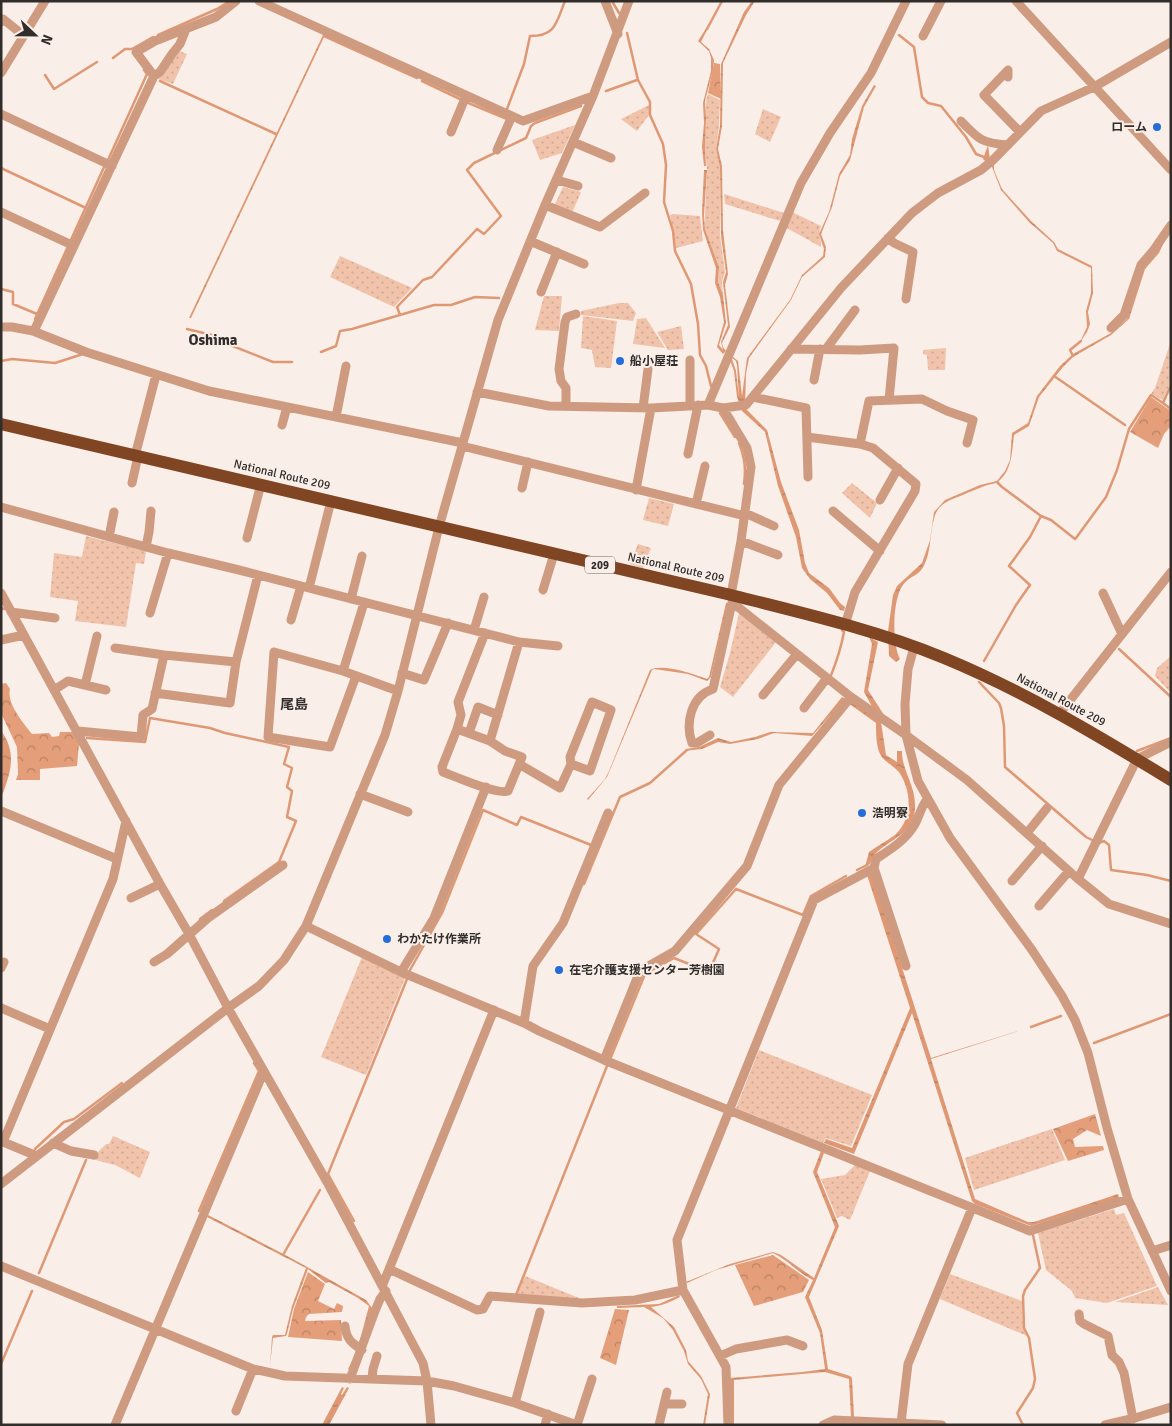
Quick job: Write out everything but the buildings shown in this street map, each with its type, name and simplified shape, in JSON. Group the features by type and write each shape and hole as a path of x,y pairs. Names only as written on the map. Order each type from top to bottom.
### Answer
{"highway":[{"name":"National Route 209","path":"1,424 261,484 845,625 914,647 990,678 1060,713 1171,780"}],"street":[{"path":"154,76 136,52 155,41 216,17 236,1"},
{"path":"258,1 523,121 594,96"},
{"path":"604,1 618,34"},
{"path":"1,1184 259,986 284,960 306,926 385,735 398,691 439,527 498,320 545,205 594,96 630,1"},
{"path":"708,405 801,183 830,133 871,74 906,1"},
{"path":"923,36 942,1"},
{"path":"1016,1 1171,170"},
{"path":"1,73 41,3"},
{"path":"1,22 3,19 23,35"},
{"path":"34,331 154,76 160,72 180,44 186,29"},
{"path":"477,392 549,406 647,408 708,405 723,408 746,405 841,288 912,213 938,194 981,170 1041,111 1094,87 1171,42"},
{"path":"1008,77 1008,70 984,95 1020,132"},
{"path":"451,132 466,96"},
{"path":"1,114 112,166"},
{"path":"497,150 512,116"},
{"path":"961,121 976,137 992,143 1008,145"},
{"path":"573,142 611,158"},
{"path":"556,180 578,186"},
{"path":"545,205 600,227 645,193"},
{"path":"1,212 74,246"},
{"path":"1111,328 1124,316 1141,264 1153,251 1171,225"},
{"path":"888,238 913,252 906,299"},
{"path":"530,241 584,264"},
{"path":"541,292 557,252"},
{"path":"814,380 823,349 855,310"},
{"path":"566,406 566,388 561,381 559,369 565,322 567,317 576,314"},
{"path":"1,327 34,331 86,352 209,391 462,445 636,490 745,515 774,526"},
{"path":"792,349 860,350 894,348 889,400"},
{"path":"688,454 694,406 690,360"},
{"path":"336,418 346,366"},
{"path":"636,490 647,408 648,369"},
{"path":"132,483 136,456 156,375"},
{"path":"753,396 806,408 808,477"},
{"path":"860,444 870,401 922,399 947,411 973,420 967,444"},
{"path":"282,425 287,407"},
{"path":"710,735 697,743 692,743 689,734 689,722 692,710 700,696 706,691 713,689 732,598 751,467 747,448 723,408"},
{"path":"807,437 860,444 873,448 916,484 915,491 855,592 845,625"},
{"path":"522,488 528,462"},
{"path":"696,504 705,466"},
{"path":"880,500 898,468"},
{"path":"247,538 261,484"},
{"path":"291,620 305,587 331,501"},
{"path":"1,508 168,553 519,642 558,646"},
{"path":"146,547 150,532 151,511"},
{"path":"833,511 880,550"},
{"path":"109,537 114,512"},
{"path":"741,541 778,555"},
{"path":"150,613 168,553"},
{"path":"543,590 554,554"},
{"path":"351,600 362,556"},
{"path":"1060,713 1171,572"},
{"path":"155,693 230,702 236,662 258,575"},
{"path":"1103,592 1122,634"},
{"path":"1,593 160,884 190,934 228,1008 385,1288 423,1363 427,1381 431,1425"},
{"path":"474,630 484,597"},
{"path":"732,598 851,697 967,780 1078,879 1109,904 1171,924"},
{"path":"343,671 364,603"},
{"path":"11,612 55,618"},
{"path":"402,673 424,680 448,623"},
{"path":"457,729 490,741 504,750 522,757 508,791 504,792 486,787 443,772 442,767 461,715 458,702 485,633"},
{"path":"1,640 24,635"},
{"path":"85,685 97,636"},
{"path":"490,741 519,642"},
{"path":"914,647 907,678 905,704 906,735 918,781 950,838 1032,950 1075,1020 1088,1053 1128,1199 1171,1291"},
{"path":"115,648 164,656 236,662"},
{"path":"356,676 330,747 268,737 274,652 343,671 398,691"},
{"path":"763,695 797,654"},
{"path":"78,731 140,737 143,715 152,709 164,656"},
{"path":"804,708 827,678"},
{"path":"54,690 68,681 106,690"},
{"path":"604,1060 640,971 675,951 747,866 779,785 851,697"},
{"path":"519,764 560,788 571,764 570,757 592,702 611,710 590,771 571,764"},
{"path":"468,733 478,707 498,715"},
{"path":"1078,879 1137,759 1171,742"},
{"path":"401,972 434,918 486,787"},
{"path":"360,794 408,812"},
{"path":"906,966 874,868 876,859 906,837 927,799"},
{"path":"1026,833 1047,808"},
{"path":"1,811 117,859"},
{"path":"524,1023 533,966 563,923 608,813"},
{"path":"37,1156 3,1142 112,879 126,821"},
{"path":"1012,881 1042,846"},
{"path":"154,962 167,954 208,918 283,865"},
{"path":"728,1425 726,1367 683,1290 677,1240 814,900 874,868"},
{"path":"1039,906 1069,871"},
{"path":"131,898 160,884"},
{"path":"306,926 401,972 524,1023 604,1060 1030,1231 1128,1199"},
{"path":"1,1008 50,1029"},
{"path":"350,1379 385,1288 389,1269 494,1010"},
{"path":"116,1425 264,1071"},
{"path":"53,1143 71,1151 94,1155"},
{"path":"901,1423 908,1364 972,1208"},
{"path":"1152,1251 1171,1245"},
{"path":"1,1266 253,1369 285,1376 427,1381 454,1386 515,1403 577,1425 592,1379"},
{"path":"389,1269 477,1310 483,1309 490,1296 582,1303 635,1300 683,1290"},
{"path":"515,1403 540,1312"},
{"path":"1079,1314 1080,1321 1108,1336 1112,1355 1119,1362 1124,1373 1134,1420"},
{"path":"345,1326 349,1340 362,1350"},
{"path":"720,1356 736,1349 787,1340 803,1346"},
{"path":"372,1379 377,1356"},
{"path":"236,1411 253,1369"},
{"path":"659,1425 667,1392"},
{"path":"664,1404 682,1404"},
{"path":"1105,1425 1134,1420 1171,1407"},
{"path":"545,1425 548,1414"},
{"path":"824,1425 834,1420 942,1425"}],"shaded area":[{"path":"179,51 187,54 173,84 158,79"},
{"path":"708,94 720,100 716,149 720,167 720,235 725,272 722,282 723,295 718,282 719,267 705,229 707,170 705,146 706,101"},
{"path":"649,105 649,115 637,131 621,119"},
{"path":"763,109 781,117 770,142 755,134"},
{"path":"575,125 562,153 540,160 532,140"},
{"path":"563,187 581,192 572,213 554,206"},
{"path":"724,194 784,213 780,221 725,204"},
{"path":"792,212 821,226 819,233 821,247 785,227"},
{"path":"670,215 700,216 703,241 676,248"},
{"path":"340,256 412,288 394,307 330,277"},
{"path":"544,296 562,296 559,331 535,330"},
{"path":"619,303 628,303 636,313 633,321 581,315 581,311"},
{"path":"583,316 617,321 611,368 595,367 592,350 581,348"},
{"path":"646,318 665,348 633,344 637,319"},
{"path":"681,326 684,349 668,350 657,332"},
{"path":"1171,341 1171,381 1163,400 1151,394 1155,388"},
{"path":"946,348 945,370 928,370 927,355 923,354 923,350"},
{"path":"852,483 877,503 870,518 842,493"},
{"path":"649,498 674,504 668,526 643,520"},
{"path":"86,536 146,551 144,564 136,563 126,627 75,621 78,601 50,597 54,553 82,557"},
{"path":"638,544 651,548 643,568 630,564"},
{"path":"739,613 776,642 733,697 720,687"},
{"path":"1171,656 1171,693 1155,676 1157,668"},
{"path":"362,957 405,978 366,1075 321,1057"},
{"path":"759,1050 872,1095 851,1146 826,1138 823,1143 736,1108"},
{"path":"1052,1129 1065,1160 974,1190 965,1158"},
{"path":"113,1136 150,1152 140,1178 115,1165 91,1159 106,1144 109,1144"},
{"path":"855,1165 870,1171 850,1220 842,1216 837,1218 821,1179 845,1175"},
{"path":"1114,1209 1116,1215 1124,1213 1157,1286 1107,1303 1075,1298 1072,1291 1046,1270 1038,1233"},
{"path":"950,1274 1022,1301 1023,1327 1027,1336 940,1299"},
{"path":"525,1276 579,1298 578,1301 517,1295"},
{"path":"1158,1287 1168,1305 1115,1302"}],"green space":[{"path":"714,63 720,64 721,99 708,93"},
{"path":"1151,397 1171,411 1171,426 1164,434 1158,448 1130,432"},
{"path":"6,683 10,689 9,695 13,707 32,734 49,733 52,737 59,736 60,732 75,732 79,744 77,766 40,769 40,780 16,780 18,774 17,747 1,713 1,684"},
{"path":"1095,1114 1101,1136 1087,1130 1073,1139 1075,1147 1103,1146 1104,1150 1068,1161 1053,1129"},
{"path":"773,1255 809,1280 803,1292 754,1306 735,1265"},
{"path":"308,1272 325,1284 318,1301 334,1309 337,1303 343,1306 342,1312 309,1314 305,1321 341,1320 342,1341 288,1337 294,1309"},
{"path":"615,1309 629,1310 616,1365 600,1358"}],"water":[{"path":"752,1 755,1 746,15 723,63 722,126 718,149 722,166 723,230 728,274 725,285 730,327 722,343 726,351 723,354 717,347 724,322 720,297 715,283 716,268 703,230 704,170 707,170 705,229 719,267 718,282 723,295 726,323 719,345 723,350 721,342 728,325 723,282 726,272 721,236 720,167 716,149 720,126 721,64 744,12"},
{"path":"707,27 701,42 709,49 714,60 705,101 706,166 704,166 702,147 703,103 711,71 711,58 709,51 698,41"},
{"path":"323,35 325,35 191,318 189,318"},
{"path":"874,85 876,86 864,107 850,160 840,176 832,207 821,234 826,247 825,257 802,277 791,300 749,358 746,374 745,408 767,430 781,482 799,530 805,563 809,573 829,588 845,607 844,611 840,610 827,593 810,579 802,568 796,537 778,486 765,432 742,411 737,397 734,371 730,360 732,359 736,371 739,397 737,365 736,361 732,358 738,361 742,396 747,358 790,300 802,275 823,256 824,249 819,234 829,212 839,174 850,155 852,139 862,106"},
{"path":"988,145 990,159 1002,189 1031,221 1054,242 1058,249 1092,266 1093,293 1088,312 1090,324 1080,342 1087,327 1086,311 1091,293 1091,268 1057,251 1053,243 1029,222 1001,190 992,167 983,159"},
{"path":"1165,240 1159,253 1145,269 1129,319 1111,335 1073,357 1039,397 1029,426 1014,435 1011,460 1003,477 997,483 949,500 937,511 934,517 929,552 924,565 919,572 903,585 899,592 894,622 897,652 900,659 896,662 889,656 888,631 893,595 897,586 922,563 930,540 934,512 945,500 980,485 997,481 1005,471 1010,460 1012,433 1028,423 1037,396 1060,366 1073,354 1111,333 1127,319 1142,271"},
{"path":"726,603 728,603 711,677 707,681 688,674 652,670 607,777 588,800 609,771 650,670 655,668 670,668 707,679 709,677"},
{"path":"869,637 878,642 868,690 884,715 881,722 886,755 897,762 897,751 902,751 904,766 915,800 915,808 909,827 879,850 870,864 865,867 869,852 895,835 901,828 908,813 908,796 899,772 880,754 877,743 876,723 844,700 812,736 774,733 758,739 730,744 718,742 702,749 685,751 718,738 731,742 770,732 813,733 842,697 875,712 864,692 872,644"},
{"path":"1,731 9,748 11,764 1,798"},
{"path":"872,874 931,1058 1031,1027 931,1059 975,1199 1028,1222 1034,1222 1118,1194 1119,1198 1031,1226 975,1204 972,1201 912,1013 854,1154 824,1143 826,1139 852,1148 910,1008 867,875"},
{"path":"821,1151 824,1153 817,1172 839,1226 809,1297 822,1330 828,1369 852,1378 854,1417 851,1417 849,1379 825,1372 734,1380 734,1425 730,1425 730,1378 825,1369 820,1333 805,1297 813,1280 773,1253 716,1270 686,1282 730,1264 773,1252 781,1255 814,1278 835,1227 813,1172"},
{"path":"208,1215 366,1300 372,1308 352,1370 348,1369 357,1351 369,1306 329,1282 326,1283 308,1269 293,1309 286,1336 273,1338 270,1366 272,1337 273,1335 285,1335 292,1306 306,1268 207,1217"},
{"path":"679,1295 680,1297 670,1302 651,1307 674,1327 686,1350 688,1361 701,1376 710,1394 705,1425 703,1425 708,1394 701,1379 688,1364 684,1351 673,1330 663,1318 644,1307 617,1308 617,1306 659,1304"},
{"path":"342,1387 344,1388 342,1395 347,1387 349,1388 329,1425 322,1425"}],"waterway":[{"path":"507,109 524,64 530,36 545,34 550,31 557,22 565,1"},
{"path":"612,1 619,13"},
{"path":"707,29 722,1"},
{"path":"158,35 217,9 228,2"},
{"path":"627,33 638,80 650,102 650,115 663,144 666,165 664,202 673,231 675,251 691,284 698,324 700,355 706,366 711,386"},
{"path":"899,35 914,47 922,97 928,103 941,106 966,137 976,154 984,157"},
{"path":"324,36 417,78"},
{"path":"113,58 125,49 132,49 153,37"},
{"path":"45,75 54,89 97,62"},
{"path":"108,160 147,74 144,70"},
{"path":"606,91 637,80"},
{"path":"160,81 276,134"},
{"path":"422,81 462,100"},
{"path":"466,102 507,119"},
{"path":"400,315 397,307 423,280 432,277 477,229 484,234 501,216 467,170 474,163 526,138 531,126 535,123 581,106"},
{"path":"35,319 105,165"},
{"path":"1,168 86,208"},
{"path":"1,289 13,292 13,304 37,314"},
{"path":"321,352 336,346 340,331 434,305 451,305 475,297 499,298"},
{"path":"187,329 224,338 225,343 273,362 292,362"},
{"path":"1073,356 1070,350 1081,341"},
{"path":"1,361 12,359 55,363 83,354"},
{"path":"1054,376 1125,425"},
{"path":"1076,538 1106,497 1117,470 1129,429 1151,395 1163,403 1171,385"},
{"path":"1163,403 1171,409"},
{"path":"720,413 735,437"},
{"path":"739,443 743,454 744,484"},
{"path":"997,482 1041,516"},
{"path":"984,661 1016,605 1030,585 1009,566 1030,537 1041,516 1051,520 1075,539"},
{"path":"830,678 841,644 844,632 842,630"},
{"path":"1119,649 1171,697"},
{"path":"979,682 999,703 1001,708 1004,726 1005,767 1086,837 1094,841"},
{"path":"87,738 145,742 150,718 210,728 289,747 284,764 292,768 287,787 292,791 287,817 296,821 279,862 224,901"},
{"path":"1137,751 1171,738"},
{"path":"584,884 620,797 650,783 687,750"},
{"path":"410,970 442,913 483,810 517,825 521,817 591,845"},
{"path":"1099,843 1104,841 1109,845 1111,870 1147,875 1171,881"},
{"path":"857,870 867,865"},
{"path":"611,1057 645,974 674,958 709,972 719,949 696,934 736,889 803,915 811,896 846,876"},
{"path":"200,919 212,910"},
{"path":"354,1221 328,1174 407,979"},
{"path":"1094,1043 1171,1014"},
{"path":"1031,1027 1061,1016"},
{"path":"199,1211 259,1071 254,1063"},
{"path":"516,1295 607,1066"},
{"path":"35,1149 64,1122 74,1119 122,1083"},
{"path":"39,1273 86,1160"},
{"path":"283,1255 320,1190"},
{"path":"1023,1425 1017,1413 1033,1388 1035,1379 1029,1338 1024,1328 1023,1296 1040,1268 1033,1235"},
{"path":"1,1364 32,1291"}],"place":[{"name":"ローム","path":"1157,127"},
{"name":"船小屋荘","path":"620,361"},
{"name":"浩明寮","path":"862,813"},
{"name":"わかたけ作業所","path":"387,939"},
{"name":"在宅介護支援センター芳樹園","path":"559,970"}],"district":[{"name":"Oshima","path":"213,340"},
{"name":"尾島","path":"294,704"}]}
